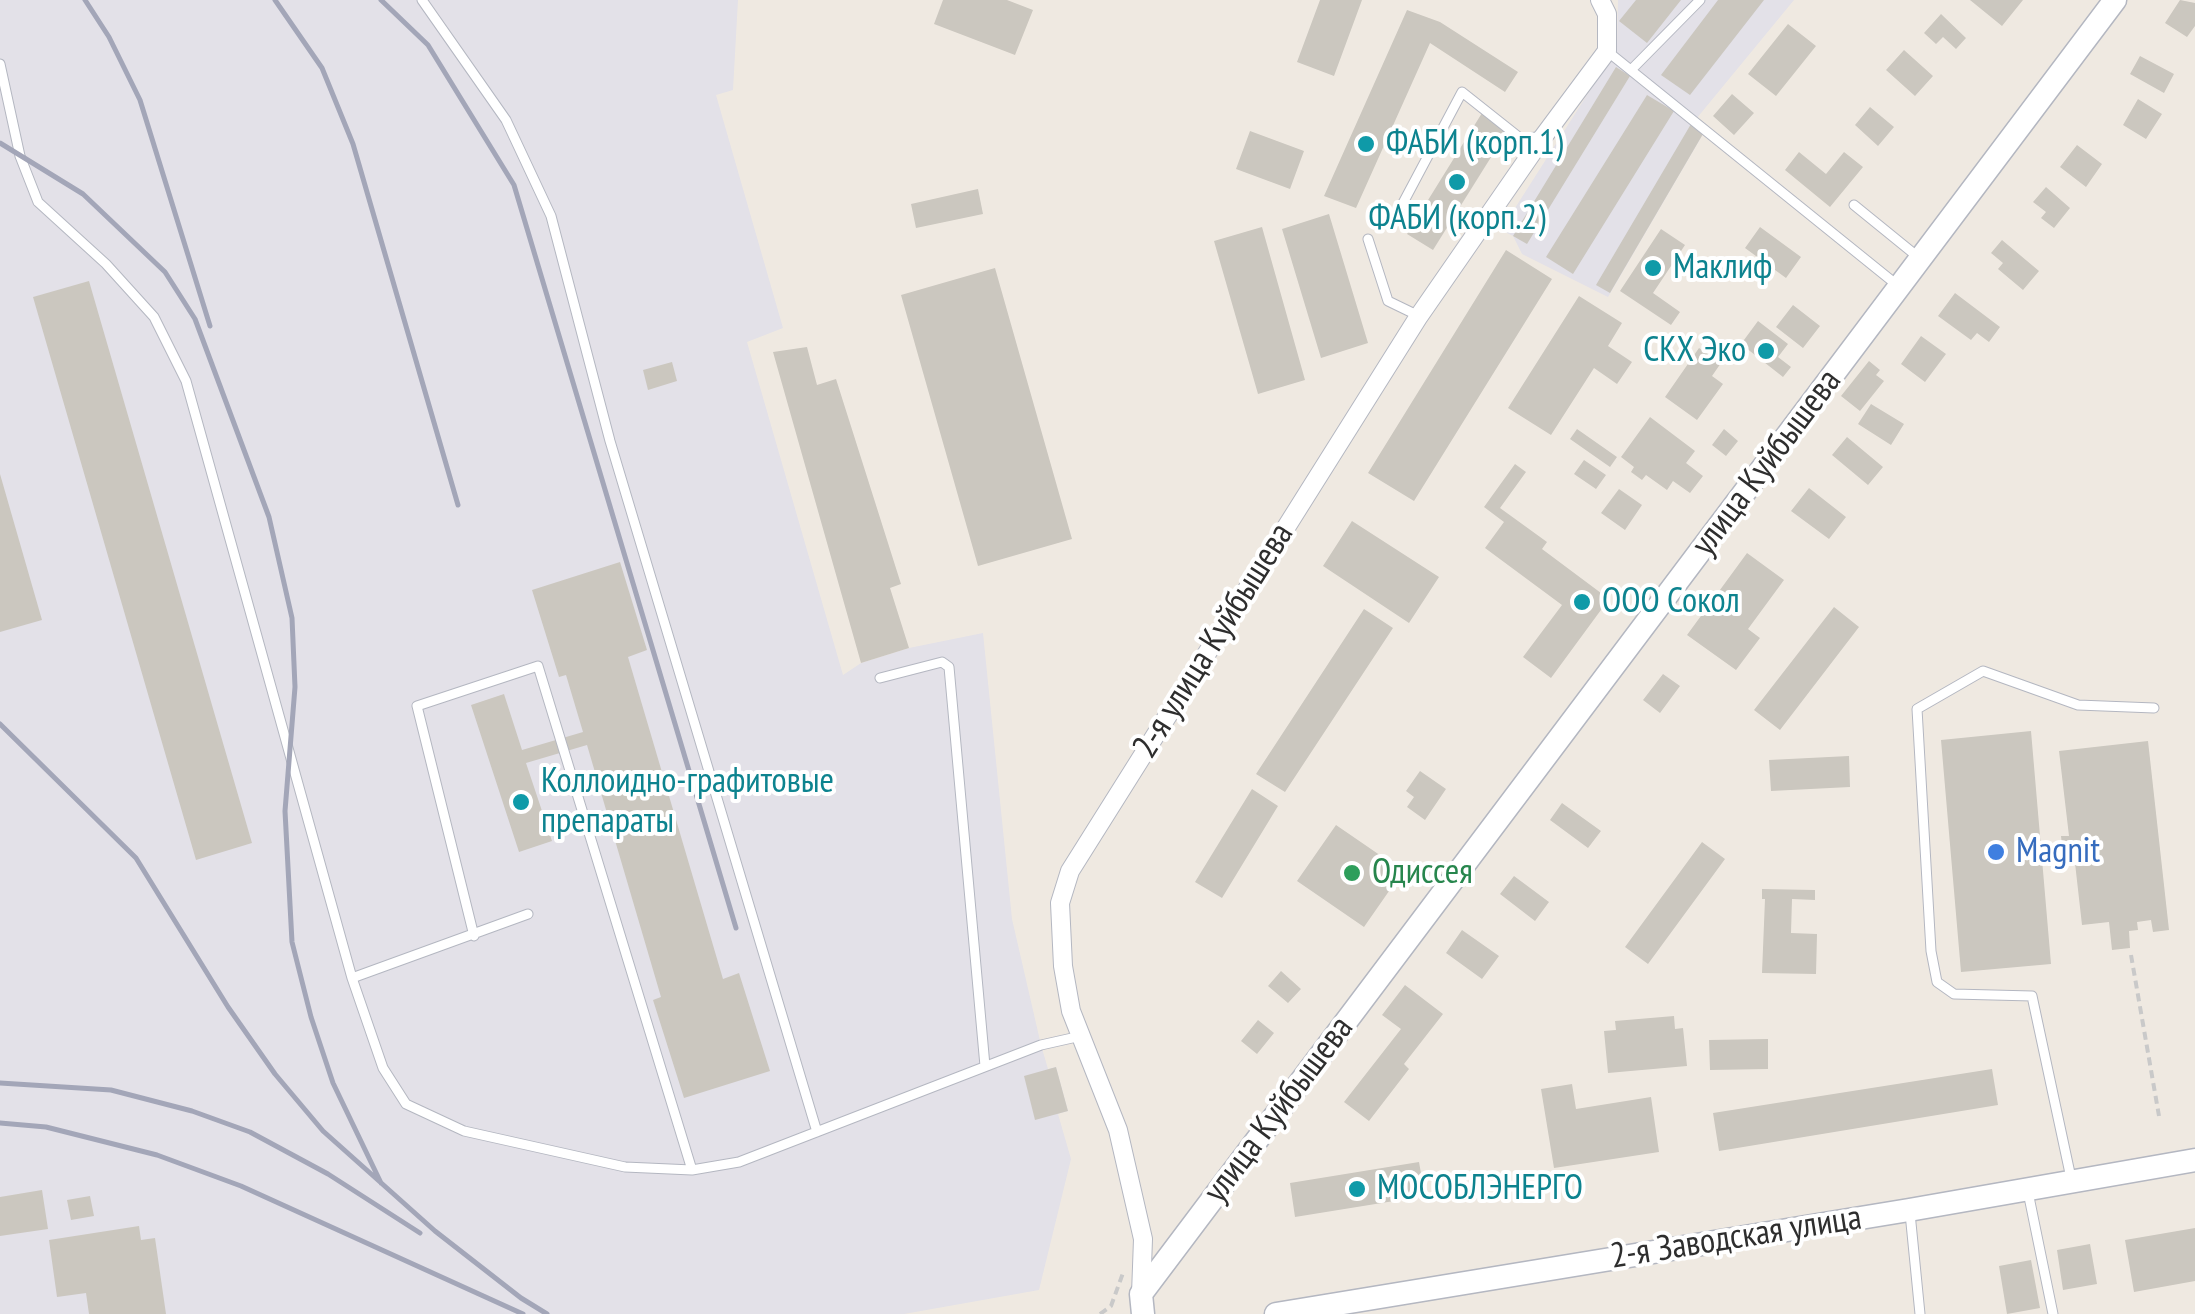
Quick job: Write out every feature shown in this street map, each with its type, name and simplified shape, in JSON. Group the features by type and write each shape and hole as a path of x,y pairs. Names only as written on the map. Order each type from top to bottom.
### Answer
{"street":[{"name":"улица Куйбышева","path":"1142,1304 2115,0"},
{"path":"1607,51 1609,5"},
{"name":"2-я улица Куйбышева","path":"1142,1304 1143,1239 1118,1130 1070,1011 1062,966 1060,903 1070,871 1418,316 1607,51"},
{"name":"2-я Заводская улица","path":"1276,1314 2195,1160"}],"lane":[{"path":"422,0 506,120 551,216 610,440 817,1132"},
{"path":"1630,70 1700,0"},
{"path":"1607,51 1900,286"},
{"path":"0,64 20,156 38,202 106,264 154,317 186,382 352,978 382,1068 406,1104 464,1132 625,1167 692,1170 739,1162 1041,1045 1080,1036"},
{"path":"1395,218 1462,92 1520,138 1542,137"},
{"path":"1854,205 1920,259"},
{"path":"1368,239 1388,301 1418,316"},
{"path":"880,678 942,662 949,667 986,1066"},
{"path":"474,936 417,706 538,666 692,1170"},
{"path":"2072,1181 2032,996 1954,994 1937,982 1918,709 1983,670 2078,705 2154,708"},
{"path":"352,978 528,914"},
{"path":"2028,1189 2053,1314"},
{"path":"1909,1210 1920,1314"}],"path":[{"path":"2131,955 2160,1116"}],"shaded area":[{"path":"0,0 738,0 733,90 716,95 783,328 747,342 843,675 861,663 909,648 983,633 1012,919 1048,1069 1056,1067 1068,1111 1058,1114 1071,1159 1039,1290 904,1314 0,1314"},
{"path":"1618,0 1794,0 1692,124 1703,134 1608,297 1522,254 1513,236 1501,230 1617,48"}],"building":[{"path":"943,0 1007,0 1033,10 1015,55 934,24"},
{"path":"1320,0 1362,0 1334,76 1297,62"},
{"path":"1636,0 1681,0 1647,43 1619,21"},
{"path":"1718,0 1764,0 1690,95 1661,75"},
{"path":"1970,0 2023,0 2002,26"},
{"path":"2180,0 2195,3 2195,26 2187,37 2165,23"},
{"name":"ФАБИ (корп.1)","path":"1407,10 1440,22 1518,72 1505,92 1430,43 1356,208 1324,196"},
{"path":"1941,14 1966,38 1956,49 1943,37 1936,44 1924,33"},
{"path":"1788,24 1816,46 1776,96 1748,74"},
{"path":"1904,50 1933,76 1915,96 1886,70"},
{"path":"2140,56 2174,74 2164,93 2130,74"},
{"path":"1616,67 1630,76 1527,244 1513,236"},
{"path":"1732,94 1754,113 1734,135 1713,116"},
{"path":"1647,95 1674,111 1573,274 1546,257"},
{"path":"2138,99 2162,114 2146,139 2123,125"},
{"path":"1870,107 1894,127 1878,146 1855,125"},
{"name":"ФАБИ (корп.2)","path":"1482,113 1508,130 1433,250 1407,234"},
{"path":"1691,124 1703,134 1610,293 1596,285"},
{"path":"1250,131 1304,151 1290,189 1236,169"},
{"path":"2077,145 2102,164 2086,187 2060,167"},
{"path":"1799,152 1826,174 1844,152 1863,167 1830,207 1785,170"},
{"path":"2046,187 2070,208 2054,228 2041,218 2046,212 2033,202"},
{"path":"978,189 983,214 916,228 911,204"},
{"path":"1329,214 1368,343 1321,358 1282,229"},
{"path":"1262,227 1305,380 1258,394 1214,241"},
{"path":"1760,227 1801,257 1786,278 1745,248"},
{"name":"Маклиф","path":"1661,229 1685,245 1653,293 1680,312 1671,325 1620,291"},
{"path":"2002,240 2039,271 2023,290 1998,269 2003,263 1991,253"},
{"path":"1506,250 1552,279 1414,501 1368,473"},
{"path":"995,268 1072,539 978,566 901,295"},
{"path":"89,281 252,843 196,860 33,297"},
{"path":"1955,293 2000,327 1989,342 1977,333 1971,340 1938,316"},
{"path":"1579,296 1622,323 1608,346 1632,362 1617,384 1594,368 1551,435 1508,408"},
{"path":"1793,305 1820,326 1803,348 1776,327"},
{"name":"СКХ Эко","path":"1758,321 1788,344 1778,357 1791,367 1783,377 1741,344"},
{"path":"1921,336 1946,354 1925,382 1901,364"},
{"path":"807,347 817,385 836,379 901,584 890,588 909,648 861,663 773,352"},
{"path":"1699,348 1721,363 1712,376 1723,384 1697,420 1665,397"},
{"path":"1869,361 1880,370 1876,375 1884,381 1860,411 1841,396"},
{"path":"672,362 677,381 648,390 643,370"},
{"path":"1871,404 1904,424 1891,445 1858,424"},
{"path":"1650,417 1695,451 1686,463 1703,476 1690,493 1673,481 1667,490 1646,475 1642,480 1621,457"},
{"path":"1577,429 1617,457 1610,467 1570,439"},
{"path":"1724,429 1738,441 1726,456 1712,445"},
{"path":"1847,437 1883,467 1868,485 1832,455"},
{"path":"1584,460 1606,475 1596,489 1574,474"},
{"name":"ООО Сокол","path":"1515,464 1526,472 1500,508 1547,542 1542,549 1609,599 1551,678 1523,657 1562,605 1485,548 1504,522 1484,507"},
{"path":"0,474 42,620 0,632"},
{"path":"1809,488 1846,517 1829,539 1791,511"},
{"path":"1619,489 1642,505 1625,530 1601,513"},
{"path":"1352,521 1439,577 1409,623 1323,566"},
{"path":"1747,553 1784,580 1748,629 1760,638 1736,670 1687,635"},
{"path":"620,562 647,650 628,657 723,979 739,973 770,1071 684,1098 653,1000 661,997 587,745 526,763 552,841 519,852 471,705 504,694 522,750 583,732 566,675 559,677 532,590"},
{"path":"1834,607 1859,627 1780,730 1754,710"},
{"path":"1364,609 1393,628 1285,792 1256,774"},
{"path":"1663,674 1680,686 1660,713 1643,700"},
{"name":"Magnit","path":"2031,731 2051,964 1961,972 1941,740"},
{"path":"2148,741 2169,930 2153,932 2151,920 2137,922 2138,930 2129,931 2130,948 2112,950 2109,922 2082,925 2075,863 2064,864 2061,836 2069,836 2059,751"},
{"path":"1849,756 1850,787 1771,791 1769,760"},
{"path":"1420,771 1446,789 1425,820 1407,807 1414,797 1406,791"},
{"path":"1252,789 1278,806 1222,898 1195,882"},
{"path":"1562,803 1601,831 1588,848 1550,820"},
{"path":"1336,825 1403,871 1364,927 1297,881"},
{"path":"1702,842 1725,859 1648,964 1625,947"},
{"path":"1514,876 1549,902 1535,921 1500,894"},
{"path":"1762,889 1815,890 1815,900 1792,899 1791,933 1817,934 1816,974 1762,973"},
{"path":"1462,930 1499,956 1482,979 1446,953"},
{"path":"1281,971 1301,989 1288,1003 1268,986"},
{"path":"1405,985 1443,1014 1404,1064 1409,1069 1369,1121 1344,1102 1401,1029 1382,1015"},
{"path":"1674,1016 1675,1029 1683,1028 1687,1066 1608,1073 1604,1031 1616,1030 1615,1021"},
{"path":"1258,1020 1274,1033 1257,1054 1241,1041"},
{"path":"1768,1039 1768,1069 1710,1070 1709,1040"},
{"path":"1056,1067 1068,1111 1035,1120 1024,1076"},
{"path":"1992,1069 1998,1105 1719,1151 1713,1113"},
{"path":"1572,1084 1576,1109 1651,1097 1659,1152 1554,1168 1541,1089"},
{"name":"МОСОБЛЭНЕРГО","path":"1419,1162 1425,1196 1295,1217 1290,1183"},
{"path":"42,1190 48,1229 0,1236 0,1197"},
{"path":"90,1196 94,1216 71,1220 67,1200"},
{"path":"139,1226 141,1240 155,1238 166,1314 89,1314 86,1293 57,1297 49,1240"},
{"path":"2195,1228 2195,1281 2134,1292 2125,1240"},
{"path":"2090,1244 2097,1284 2063,1290 2057,1250"},
{"path":"2031,1260 2040,1308 2007,1314 1999,1266"}],"railway":[{"path":"85,0 109,37 140,100 210,326"},
{"path":"275,0 322,68 353,144 458,505"},
{"path":"381,0 428,45 514,185 736,928"},
{"path":"0,143 83,194 165,272 195,319 269,517 292,618 295,687 285,811 292,942 333,1083 381,1183"},
{"path":"0,724 136,858 228,1007 275,1074 323,1131 435,1231 547,1314"},
{"path":"0,1083 111,1090 192,1111 250,1132 328,1174 420,1233"},
{"path":"0,1123 46,1127 157,1155 241,1186 523,1314"}],"place":[{"name":"ФАБИ (корп.1)","path":"1366,144"},
{"name":"ФАБИ (корп.2)","path":"1457,182"},
{"name":"Маклиф","path":"1653,268"},
{"name":"СКХ Эко","path":"1766,351"},
{"name":"ООО Сокол","path":"1582,602"},
{"name":"Коллоидно-графитовые препараты","path":"521,802"},
{"name":"Magnit","path":"1996,852"},
{"name":"Одиссея","path":"1352,873"},
{"name":"МОСОБЛЭНЕРГО","path":"1357,1189"}]}
